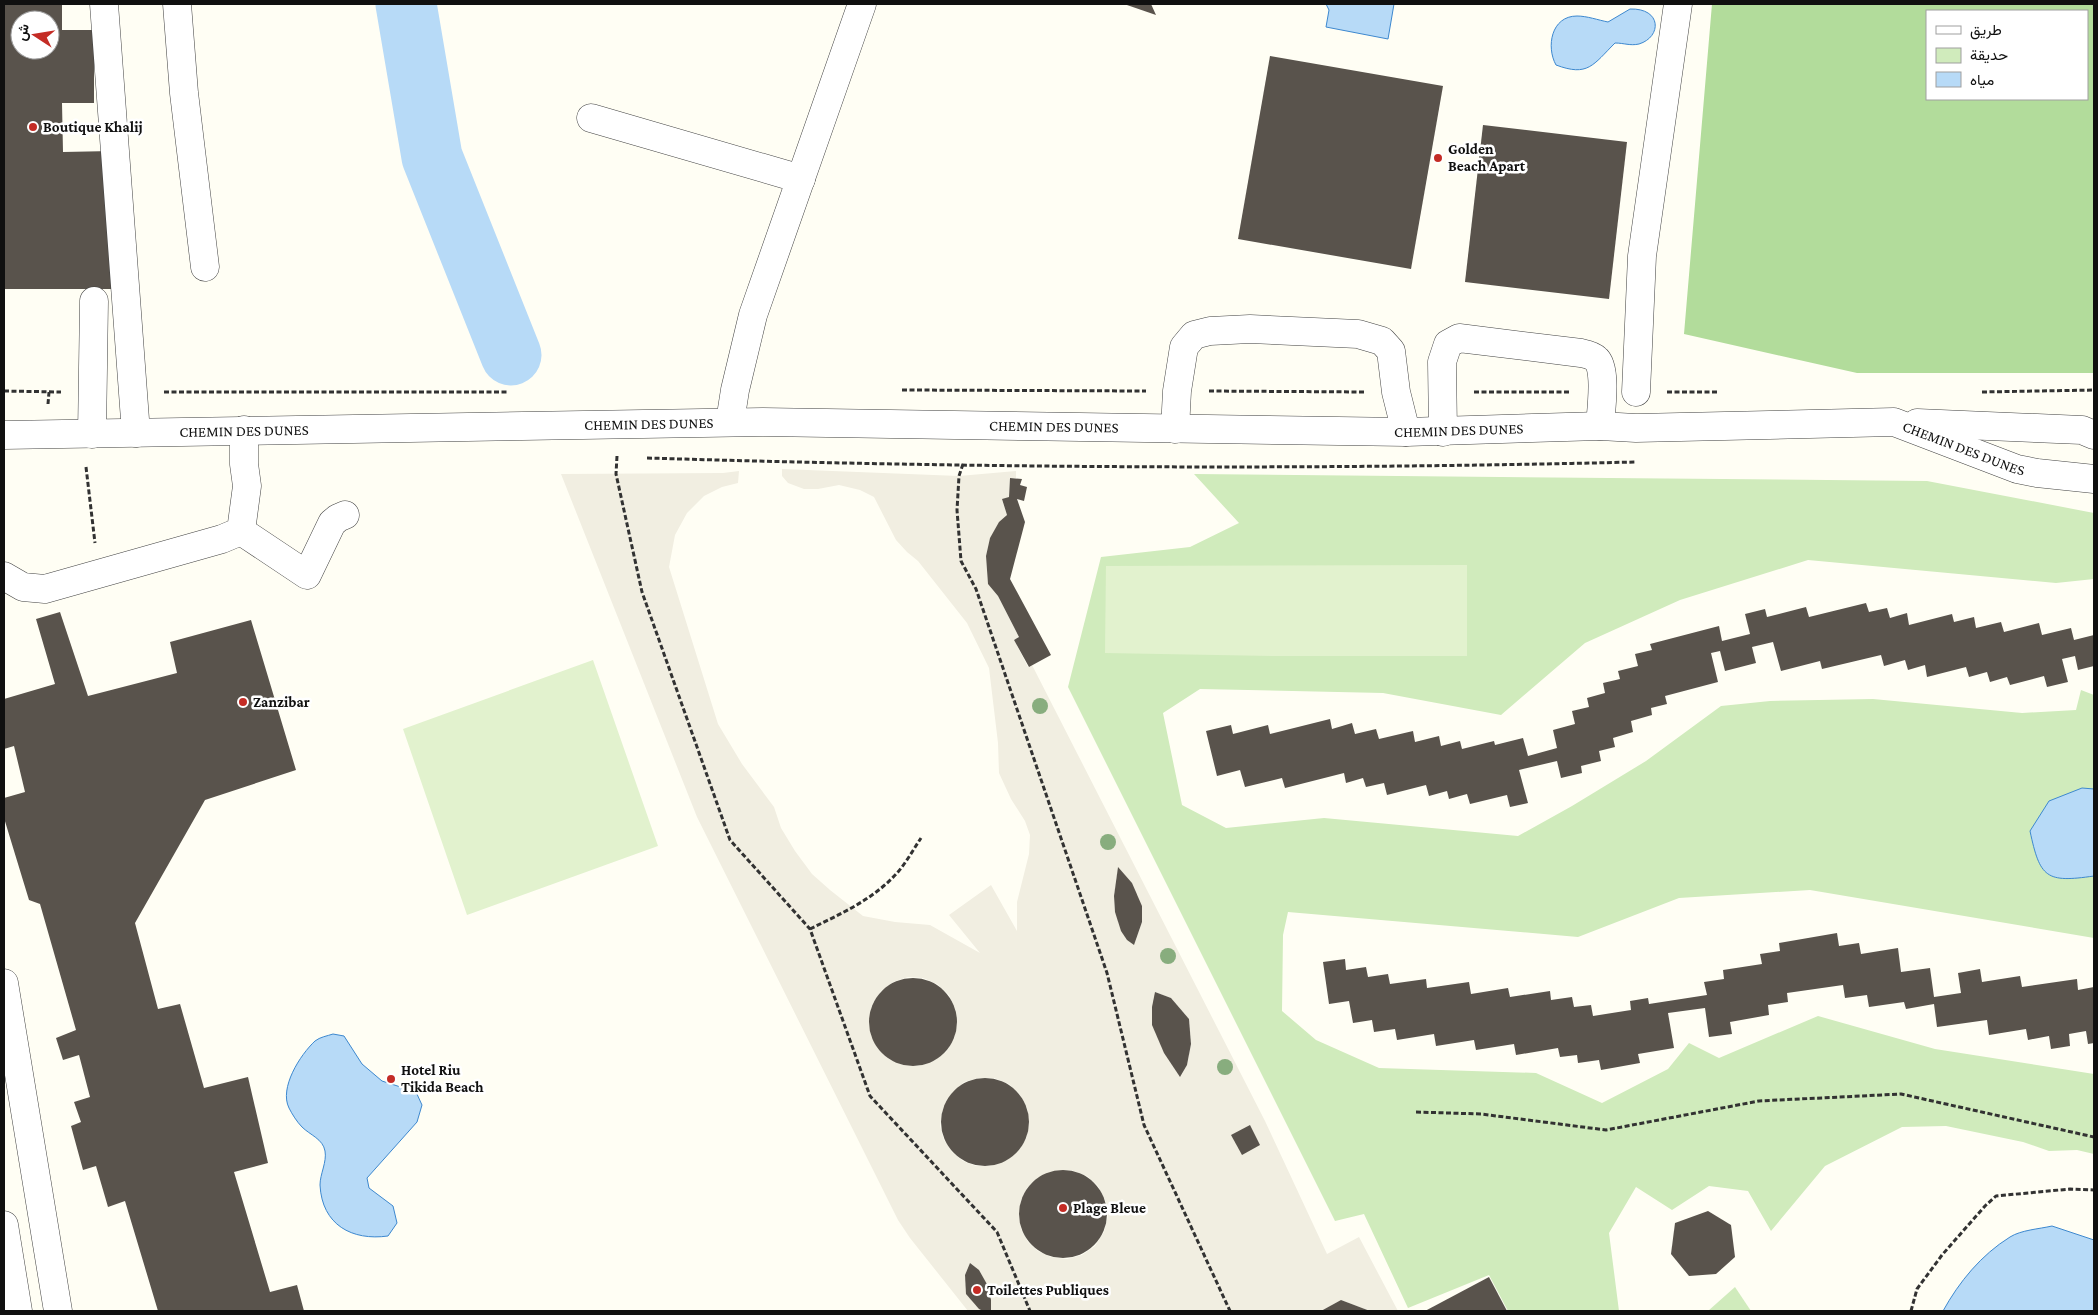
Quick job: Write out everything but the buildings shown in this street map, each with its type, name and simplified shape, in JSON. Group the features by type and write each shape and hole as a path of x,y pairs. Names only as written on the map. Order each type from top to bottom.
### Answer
{"street":[{"path":"104,4 136,433"},
{"path":"177,4 184,93 205,267"},
{"path":"730,422 735,390 753,316 862,4"},
{"path":"1636,392 1642,256 1678,4"},
{"path":"591,118 801,179"},
{"path":"92,434 94,301"},
{"path":"1175,429 1177,391 1184,347 1188,340 1194,335 1210,331 1250,329 1358,334 1382,342 1391,351 1396,392 1406,432"},
{"path":"1443,432 1442,362 1448,344 1460,338 1590,355 1597,359 1601,365 1600,426"},
{"name":"CHEMIN DES DUNES","path":"4,435 730,422 1406,432 1600,426 1636,428 1894,422 2018,469 2037,473 2094,478"},
{"path":"1894,422 2090,430"},
{"path":"241,531 247,486 244,464 244,430"},
{"path":"241,531 307,575 332,523 345,515"},
{"path":"4,576 23,587 45,588 222,539 241,531"},
{"path":"4,984 58,1311"},
{"path":"4,1225 18,1311"}],"path":[{"path":"892,390 1396,392"},
{"path":"1979,392 2094,390"},
{"path":"4,391 92,392"},
{"path":"133,392 518,392"},
{"path":"1442,392 1602,392"},
{"path":"1636,392 1722,392"},
{"path":"607,457 627,457"},
{"path":"617,457 616,474 642,592 730,840 810,929 870,1096 997,1232 1030,1311"},
{"path":"646,458 963,464 1422,467 1639,462"},
{"path":"963,464 959,476 957,510 961,561 976,589 1107,973 1144,1125 1230,1311"},
{"path":"95,467 86,467 99,574"},
{"path":"810,929 862,903 897,873 921,838"},
{"path":"1416,1112 1481,1114 1606,1130 1759,1101 1901,1094 2094,1137"},
{"path":"1911,1311 1917,1289 1942,1255 1996,1196 2070,1189 2094,1190"}],"green space":[{"path":"1712,4 2094,4 2094,373 1857,373 1684,334"},
{"path":"1194,474 1927,481 2094,513 2094,579 2056,583 1808,560 1680,600 1585,643 1501,715 1383,693 1200,689 1163,713 1182,805 1226,828 1324,818 1518,836 1646,761 1721,706 1770,701 1873,699 2022,713 2076,710 2081,690 2094,695 2094,938 1810,890 1679,898 1578,937 1288,912 1283,935 1282,1011 1316,1040 1379,1068 1536,1073 1602,1103 1668,1069 1689,1043 1719,1058 1818,1016 1935,1049 2094,1074 2094,1154 2077,1150 2049,1151 2023,1142 1946,1126 1902,1127 1825,1166 1771,1231 1748,1191 1709,1186 1672,1210 1636,1187 1609,1233 1619,1311 1508,1311 1489,1275 1408,1308 1364,1214 1335,1221 1068,687 1101,557 1190,547 1239,523"},
{"path":"1467,565 1467,656 1273,656 1105,653 1106,566"},
{"path":"593,660 658,846 467,915 403,729"},
{"path":"1735,1287 1751,1311 1708,1311"}],"shaded area":[{"path":"782,469 959,476 1016,471 1016,478 1010,478 1009,497 1002,500 1007,515 990,538 986,556 988,584 998,596 1019,637 1014,640 1028,667 1032,665 1265,1121 1327,1254 1359,1237 1398,1311 1370,1311 1341,1300 1321,1311 991,1311 988,1286 979,1270 970,1263 965,1275 979,1309 983,1311 968,1311 910,1238 898,1220 697,817 561,474 723,473 739,471 738,483 722,487 704,496 687,513 675,535 669,567 718,724 742,764 774,807 781,828 795,851 812,874 830,890 863,916 895,922 930,925 980,953 949,915 991,885 1017,931 1017,902 1029,854 1030,835 1025,821 1011,799 999,773 998,743 989,668 967,623 918,561 896,540 874,497 860,490 839,485 818,489 804,489 788,483 782,476","holes":["1118,868 1142,906 1142,922 1134,945 1127,940 1115,912 1114,896","908,977 923,978 937,984 949,995 955,1008 957,1024 954,1039 946,1052 933,1061 919,1066 903,1065 889,1059 878,1049 871,1035 869,1020 872,1005 881,991 893,982","1155,992 1171,998 1189,1019 1191,1044 1187,1065 1181,1076","979,1078 994,1078 1009,1084 1020,1095 1027,1108 1029,1124 1026,1139 1019,1150 1005,1161 990,1166 976,1166 963,1161 952,1152 944,1140 940,1126 942,1112 947,1099 964,1082","1071,1170 1087,1176 1098,1186 1105,1200 1108,1216 1104,1232 1095,1246 1082,1255 1067,1259 1051,1257 1038,1251 1028,1242 1021,1229 1019,1215 1021,1201 1027,1188 1037,1179 1050,1172"]}],"water":[{"path":"1326,4 1394,4 1388,39 1326,27 1329,10"},
{"path":"1630,9 1641,10 1653,18 1655,30 1647,40 1636,45 1615,43 1595,63 1583,69 1576,70 1556,65 1551,50 1551,42 1556,27 1561,21 1568,17 1577,16 1608,22"},
{"path":"2082,788 2094,789 2094,876 2065,879 2055,877 2048,874 2042,868 2037,859 2030,831 2049,801"},
{"path":"333,1034 344,1036 362,1064 382,1081 416,1092 422,1105 417,1122 367,1178 369,1188 393,1206 397,1223 388,1236 362,1236 351,1233 333,1220 326,1211 320,1185 325,1159 324,1147 319,1140 298,1123 289,1108 287,1091 298,1063 309,1047 317,1040"},
{"path":"2052,1226 2094,1240 2094,1311 1943,1311 1956,1290 1972,1270 1999,1244 2019,1233"}],"waterway":[{"path":"406,4 432,157 511,355"}],"place":[{"name":"Boutique Khalij","path":"33,127"},
{"name":"Golden Beach Apart","path":"1438,158"},
{"name":"Zanzibar","path":"243,702"},
{"name":"Hotel Riu Tikida Beach","path":"391,1079"},
{"name":"Plage Bleue","path":"1063,1208"},
{"name":"Toilettes Publiques","path":"977,1290"}]}
